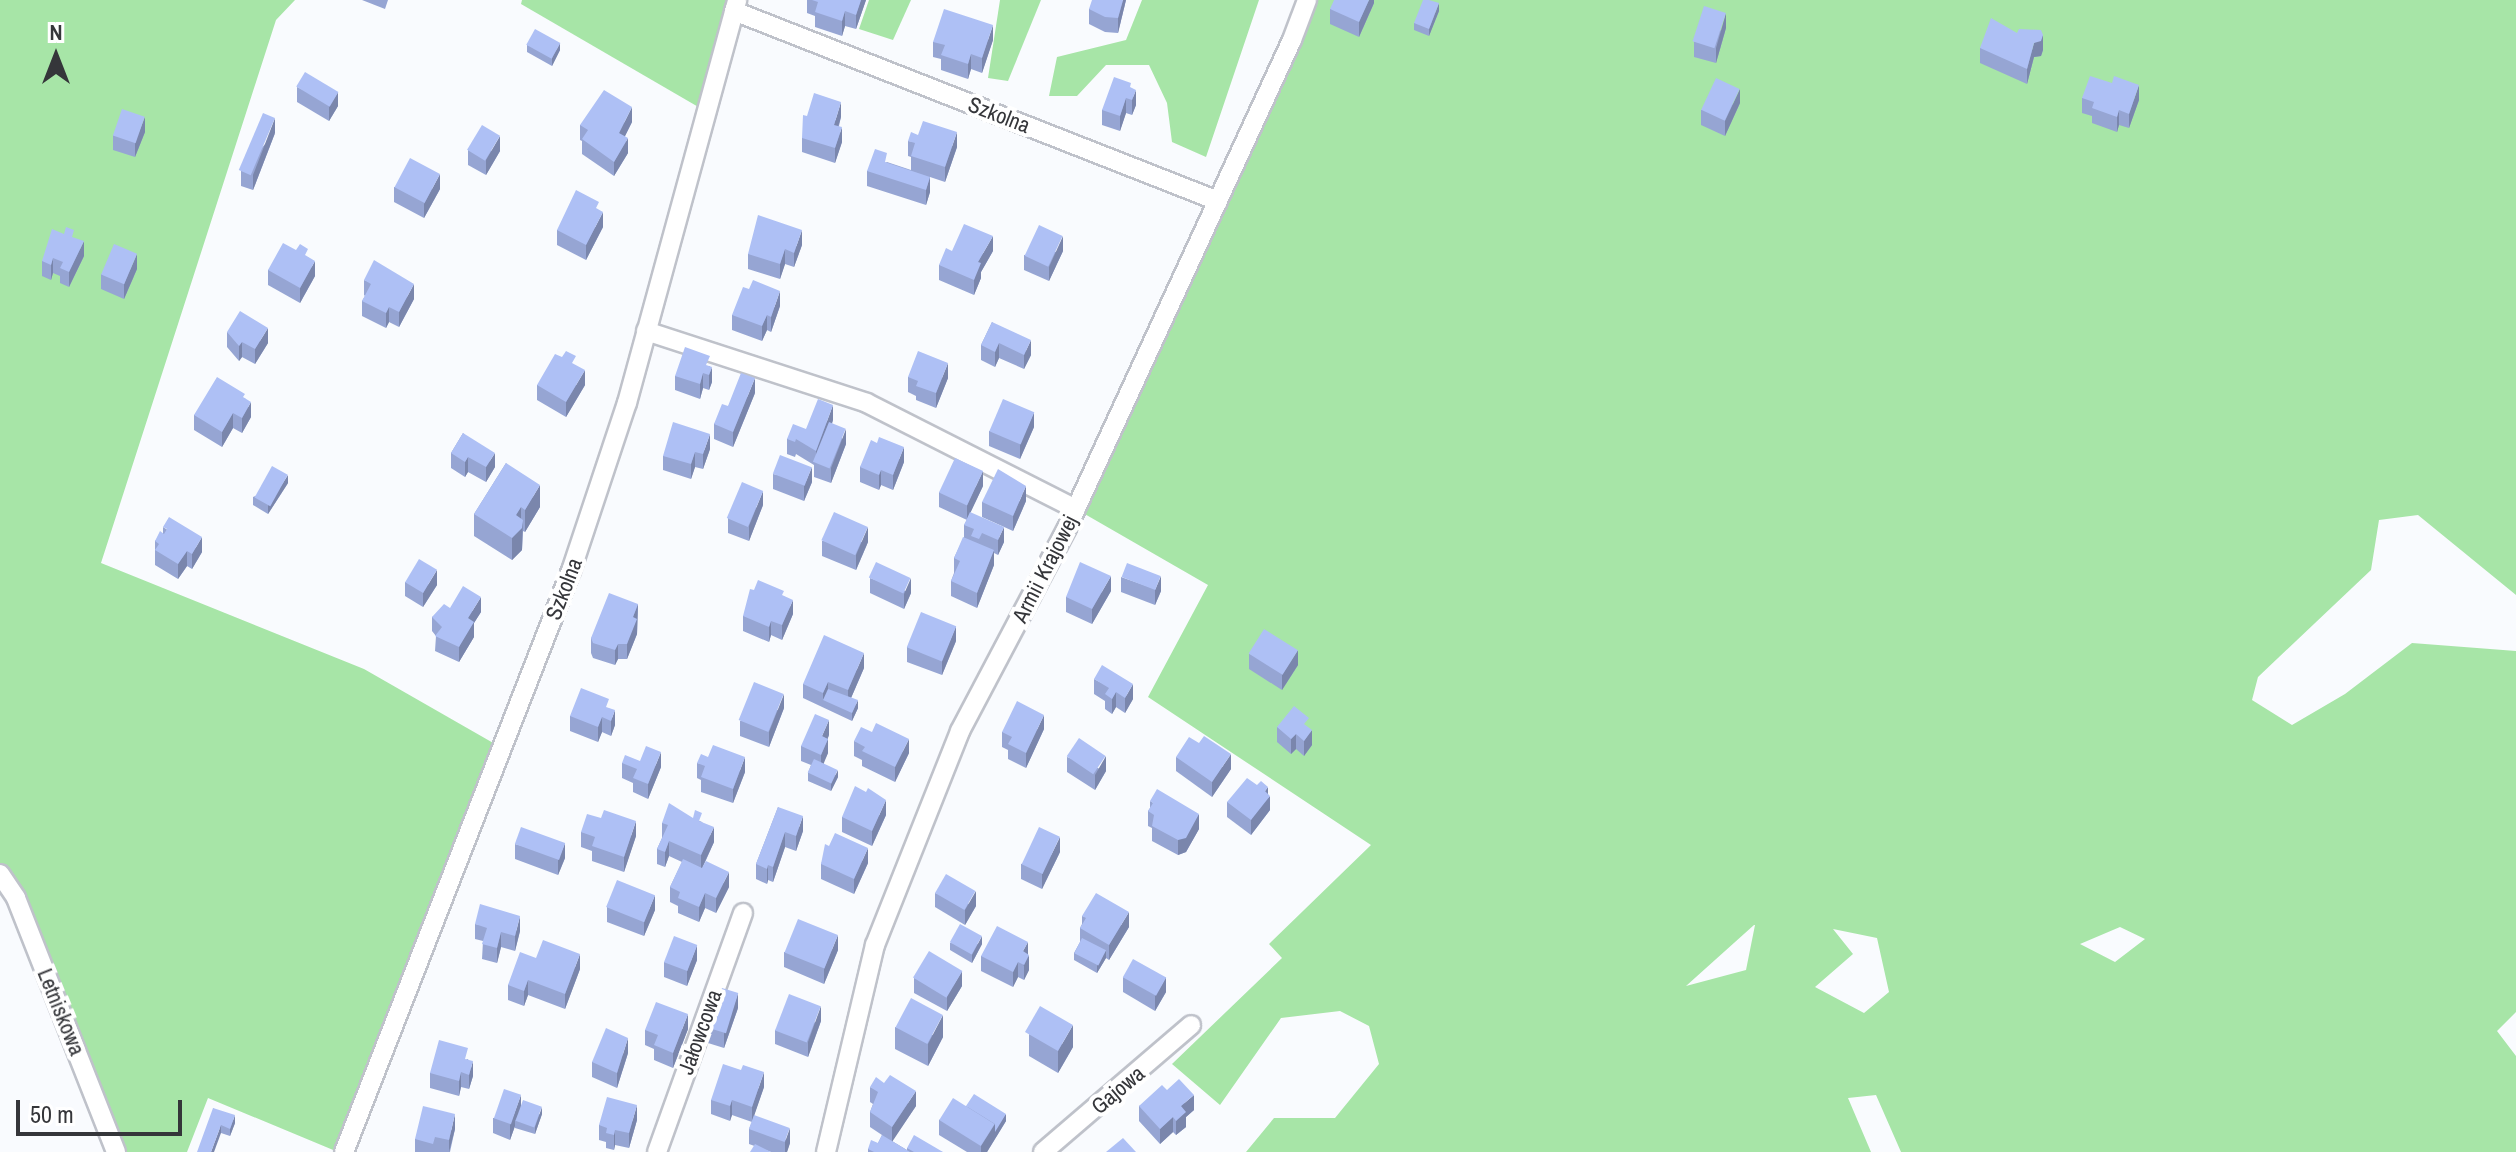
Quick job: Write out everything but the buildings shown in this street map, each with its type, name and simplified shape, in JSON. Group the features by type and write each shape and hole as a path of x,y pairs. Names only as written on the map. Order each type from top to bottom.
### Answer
{"street":[{"name":"Armii Krajowej","path":"826,1152 881,931 960,731 1076,509 1292,40 1307,0"},
{"name":"Szkolna","path":"344,1152 571,571 627,403 736,5 1218,201"},
{"path":"646,331 867,403 1076,509"},
{"name":"Letniskowa","path":"0,874 16,898 116,1152"},
{"name":"Jałowcowa","path":"657,1152 743,913"},
{"name":"Gajowa","path":"1043,1152 1191,1025"}],"green space":[{"path":"0,0 295,0 276,20 101,563 364,669 502,748 338,1152 208,1098 187,1152 116,1152 0,874"},
{"path":"522,0 737,0 707,112 521,4"},
{"path":"869,0 911,0 893,40 859,29"},
{"path":"1000,0 1041,0 1008,81 988,78"},
{"path":"1142,0 1259,0 1206,157 1172,142 1167,103 1149,65 1106,65 1077,96 1049,96 1057,57 1126,40"},
{"path":"1307,0 2516,0 2516,595 2418,515 2379,520 2371,570 2258,677 2252,700 2292,725 2345,694 2412,643 2516,651 2516,1012 2497,1031 2516,1056 2516,1152 1901,1152 1876,1095 1848,1098 1871,1152 1246,1152 1274,1118 1335,1118 1379,1064 1369,1026 1340,1011 1281,1018 1220,1105 1172,1064 1282,958 1269,944 1371,845 1148,697 1208,585 1076,509","holes":["1754,925 1746,970 1686,986","2120,927 2145,939 2115,962 2080,944","1833,929 1877,938 1889,992 1864,1013 1815,987 1853,954"]}]}
